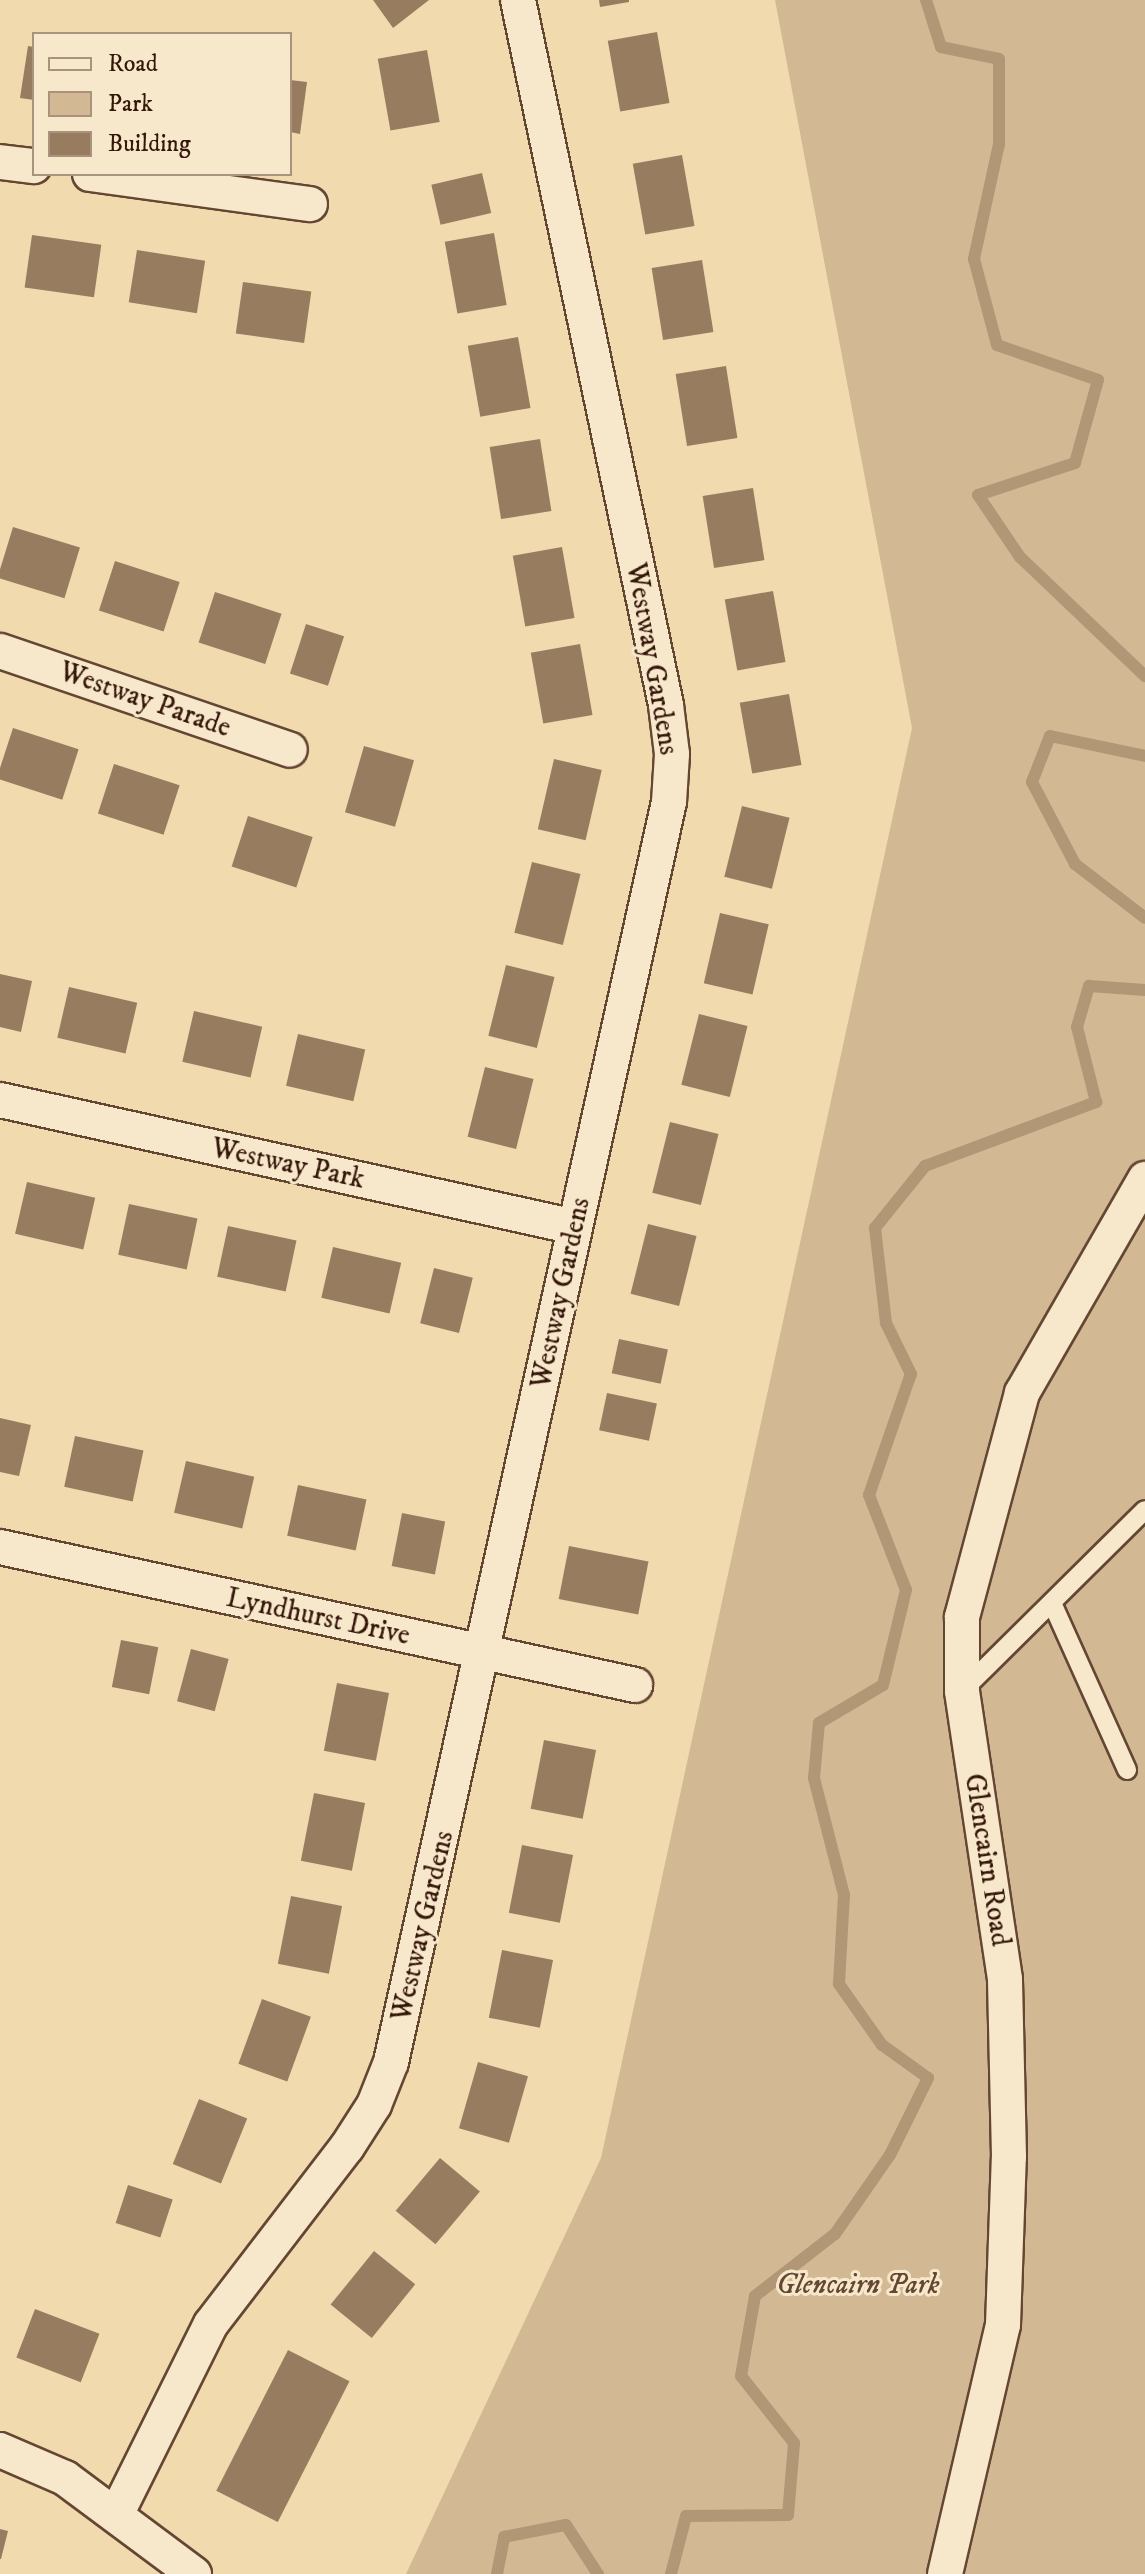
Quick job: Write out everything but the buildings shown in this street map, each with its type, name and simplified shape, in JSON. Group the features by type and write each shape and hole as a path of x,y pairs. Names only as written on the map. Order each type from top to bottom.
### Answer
{"street":[{"name":"Westway Gardens","path":"116,2515 211,2324 374,2105 406,2008 669,802 672,754 518,0"},
{"path":"0,162 32,166"},
{"path":"105,176 310,204"},
{"name":"Westway Parade","path":"0,651 290,750"},
{"name":"Westway Park","path":"0,1100 575,1227"},
{"name":"Glencairn Road","path":"945,2574 1003,2325 1009,2157 1005,1979 962,1691 962,1617 1022,1393 1145,1179"},
{"name":"Lyndhurst Drive","path":"0,1547 635,1685"},
{"path":"0,2450 53,2472 194,2574"}],"lane":[{"path":"962,1691 1145,1510"},
{"path":"1052,1603 1127,1770"}],"green space":[{"name":"Glencairn Park","path":"775,0 1145,0 1145,2574 406,2574 601,2158 912,728"}],"waterway":[{"path":"926,0 941,47 999,59 999,144 974,259 997,345 1098,380 1075,463 978,495 1020,557 1145,676"},
{"path":"1145,756 1050,736 1032,782 1075,864 1145,918"},
{"path":"671,2574 686,2516 788,2515 794,2443 741,2376 755,2296 835,2234 890,2155 928,2078 882,2045 839,1984 844,1895 814,1778 819,1723 883,1685 906,1590 869,1495 911,1374 886,1323 875,1228 925,1166 1096,1102 1077,1027 1089,986 1145,990"},
{"path":"497,2574 504,2537 566,2525 598,2574"}]}
